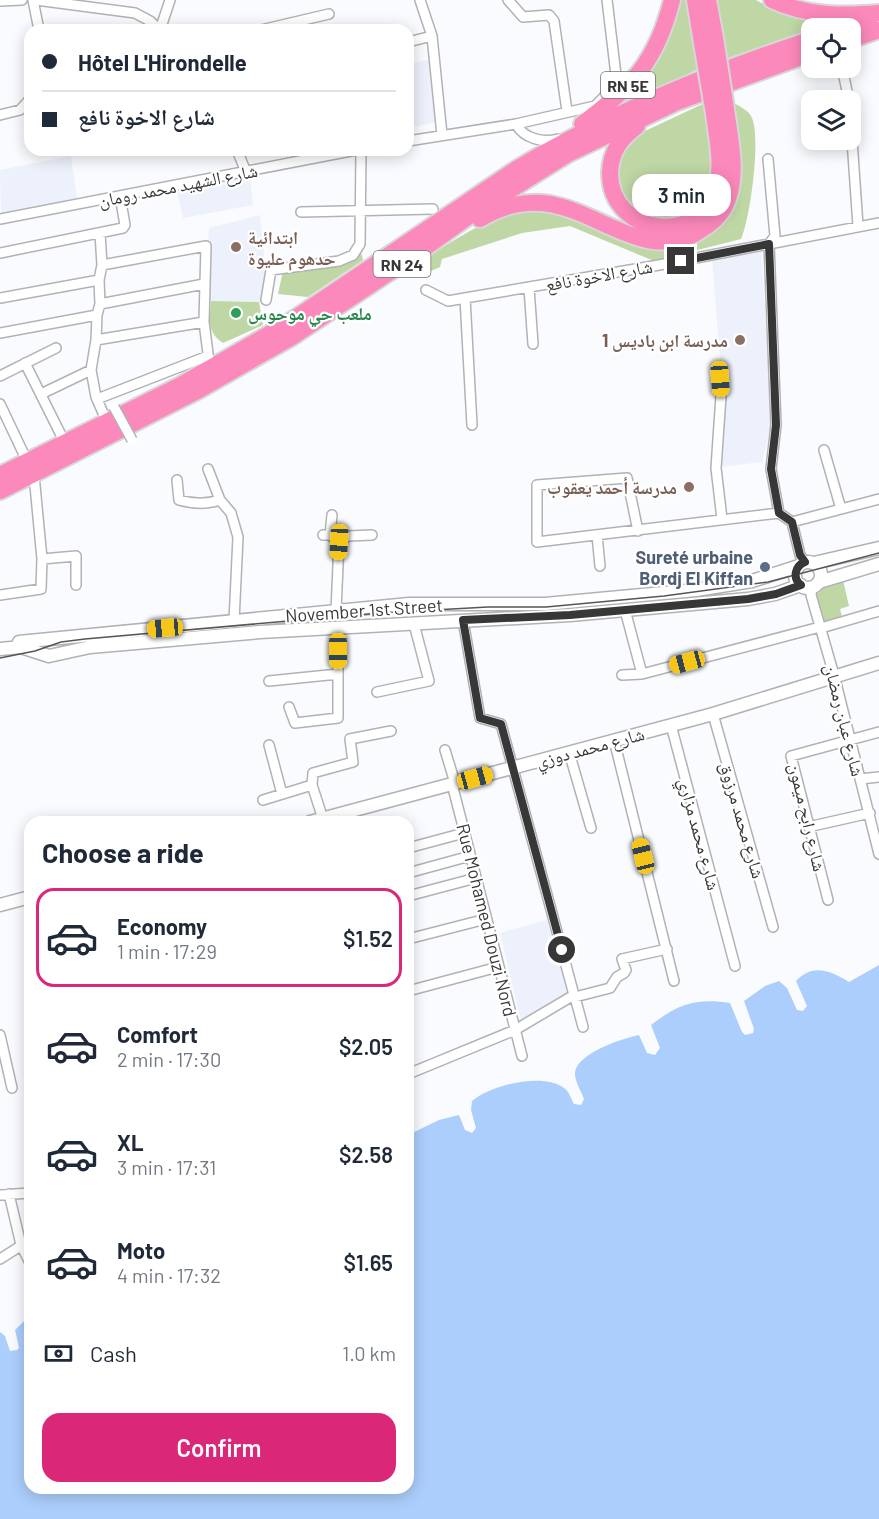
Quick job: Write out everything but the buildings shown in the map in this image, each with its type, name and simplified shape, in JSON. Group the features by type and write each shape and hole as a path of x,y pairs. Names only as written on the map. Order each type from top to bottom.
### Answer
{"highway":[{"name":"RN 5E","path":"559,142 613,101 643,70 664,29 672,0"},
{"path":"695,0 709,41"},
{"path":"708,0 709,41"},
{"path":"772,0 787,7 807,6 857,15 879,14"},
{"path":"861,21 879,14"},
{"path":"861,36 879,30"},
{"name":"RN 5E","path":"411,258 485,216 509,206 529,203 567,208 617,230 658,242 676,241 696,235 724,209 731,187 732,170 709,41"},
{"name":"RN 24","path":"0,491 65,443 110,414 288,323 559,142 641,104 745,61 801,43"},
{"name":"RN 24","path":"0,475 30,468 200,390 292,337 411,258 472,214 568,154 677,102 801,57"},
{"name":"RN 5E","path":"677,102 635,127 624,136 614,150 610,178 614,196 621,207 644,223 659,227 674,227 687,223 702,213 712,200 717,186 720,160 720,111"}],"main road":[{"name":"November 1st Street","path":"0,643 43,641 409,604 546,604 675,592 752,580 806,564 879,548"},
{"path":"806,564 819,568 821,574 811,585 796,578 806,564"},
{"name":"November 1st Street","path":"0,649 21,647 49,656 90,647 338,627 570,615 748,599 811,585 879,564"},
{"name":"شارع محمد دوزي","path":"338,816 713,714 879,663"},
{"path":"0,905 24,899"}],"street":[{"path":"0,1 22,0"},
{"path":"38,24 34,0 135,13 153,24"},
{"path":"162,24 170,0"},
{"path":"420,0 432,36 442,135"},
{"path":"508,0 524,17 543,14 549,15 554,21 567,111"},
{"path":"414,140 516,124 595,106 614,83 616,75 607,0"},
{"path":"298,24 329,14"},
{"path":"414,40 432,36"},
{"path":"0,115 20,110 24,106"},
{"path":"516,124 525,134 538,140 559,142"},
{"path":"853,150 858,226"},
{"path":"239,156 246,172"},
{"name":"شارع الشهيد محمد رومان","path":"0,219 326,156"},
{"path":"266,300 271,270 339,261 353,255 360,244 362,156"},
{"path":"768,159 775,236 769,244 776,425 771,469 779,513"},
{"path":"0,252 100,234 124,227 120,196"},
{"path":"301,212 434,209"},
{"name":"شارع الاخوة نافع","path":"426,290 448,301 879,223"},
{"path":"100,234 102,265 99,280 100,304 91,370 97,399 132,440"},
{"path":"97,399 209,362 204,322 206,246 102,265"},
{"path":"0,298 99,280"},
{"path":"100,304 204,284"},
{"path":"529,288 533,344"},
{"path":"465,298 472,425"},
{"path":"0,333 97,315"},
{"path":"96,340 204,322"},
{"path":"0,376 56,348"},
{"path":"25,363 65,443"},
{"path":"41,394 91,370"},
{"path":"720,379 716,468 723,519"},
{"path":"0,404 3,417 30,468 42,559 41,589 0,595"},
{"path":"824,450 841,509"},
{"path":"208,469 220,500 231,513 238,537 234,621"},
{"path":"638,531 627,478 537,486 537,542 638,531 779,513 792,522 800,555 806,564"},
{"path":"177,480 179,500 210,504 220,500"},
{"path":"792,522 879,499"},
{"path":"332,515 326,535 339,542"},
{"path":"339,542 348,536 372,534"},
{"path":"597,535 600,566"},
{"path":"336,611 339,542"},
{"path":"42,559 76,556 76,585"},
{"name":"شارع عبان رمضان","path":"811,585 811,595 834,675 879,854"},
{"path":"626,610 642,674"},
{"path":"623,675 642,674 879,611"},
{"path":"463,620 480,718 501,724 582,1027"},
{"path":"377,692 429,681 414,624"},
{"path":"289,707 296,723 338,718 338,627"},
{"path":"269,681 338,674"},
{"name":"شارع محمد مرزوق","path":"713,714 772,927"},
{"name":"شارع محمد مزاري","path":"671,725 735,966"},
{"path":"326,816 312,784 313,772 353,762 350,739 391,731"},
{"path":"850,740 879,732"},
{"name":"شارع رابح ميمون","path":"828,900 791,756 850,740"},
{"path":"614,741 674,981"},
{"path":"269,746 282,794"},
{"name":"Rue Mohamed Douzi Nord","path":"445,750 522,1056"},
{"path":"569,752 591,828"},
{"path":"860,779 879,777"},
{"path":"263,800 312,784"},
{"path":"808,827 870,813"},
{"path":"414,846 465,833"},
{"path":"414,871 470,856"},
{"path":"414,894 476,878"},
{"path":"414,937 486,919"},
{"path":"414,1072 515,1030 574,996 610,988 617,976 626,970 622,959 667,949"},
{"path":"414,989 498,967"},
{"path":"0,1035 3,1058 12,1088"},
{"path":"24,1193 4,1195 24,1238"},
{"path":"0,1259 24,1243"}],"shaded area":[{"path":"429,60 436,122 414,127 414,63"},
{"path":"71,156 77,198 1,214 0,170"},
{"path":"250,178 253,205 183,218 177,190"},
{"name":"ابتدائية حدهوم عليوة","path":"260,215 265,266 262,302 206,301 209,228"},
{"path":"761,246 772,421 762,462 721,467 723,394 712,259"},
{"path":"547,920 568,993 521,1021 500,933"}],"green space":[{"path":"679,0 690,0 700,68 616,110 615,106"},
{"path":"715,0 756,0 772,9 823,18 801,18 801,33 725,59"},
{"path":"707,102 715,170 699,209 667,222 634,212 619,192 616,162 630,138"},
{"path":"733,102 751,116 755,140 754,177 741,239 654,261 570,226 522,233 442,259 440,267 418,277 407,272 468,232 520,211 560,213 632,241 738,192 741,147"},
{"path":"361,252 363,260 308,297 278,294 283,271 350,259"},
{"name":"ملعب حي موحوس","path":"211,301 259,302 263,325 223,343 211,330"},
{"path":"843,580 849,606 840,609 842,617 823,623 816,594 820,592 819,586"}],"water":[{"path":"879,965 879,1519 0,1519 0,1332 5,1336 10,1351 17,1350 19,1348 15,1330 24,1321 24,1494 414,1494 414,1132 439,1120 459,1115 465,1130 472,1133 476,1128 471,1110 472,1101 491,1090 517,1082 555,1083 566,1089 574,1104 581,1105 584,1099 575,1072 584,1059 613,1043 639,1035 647,1053 655,1055 660,1048 651,1025 679,1007 707,1001 730,1003 745,1035 753,1033 754,1029 744,1001 765,986 779,981 787,988 797,1010 803,1011 807,1006 796,981 802,975 815,971 829,972 849,982"}],"tram line":[{"path":"0,658 35,651 61,642 85,639 379,613 488,607 546,607 664,596 768,582 879,553"}],"place":[{"name":"ابتدائية حدهوم عليوة","path":"236,247"},
{"name":"ملعب حي موحوس","path":"236,313"},
{"name":"مدرسة ابن باديس 1","path":"740,340"},
{"name":"مدرسة أحمد يعقوب","path":"689,487"},
{"name":"Sureté urbaine Bordj El Kiffan","path":"765,567"}],"route":[{"path":"562,950 501,724 480,718 463,620 570,615 748,599 776,594 801,585 797,582 795,573 805,562 800,555 792,522 779,513 772,482 771,469 776,425 769,244 681,261"}]}
